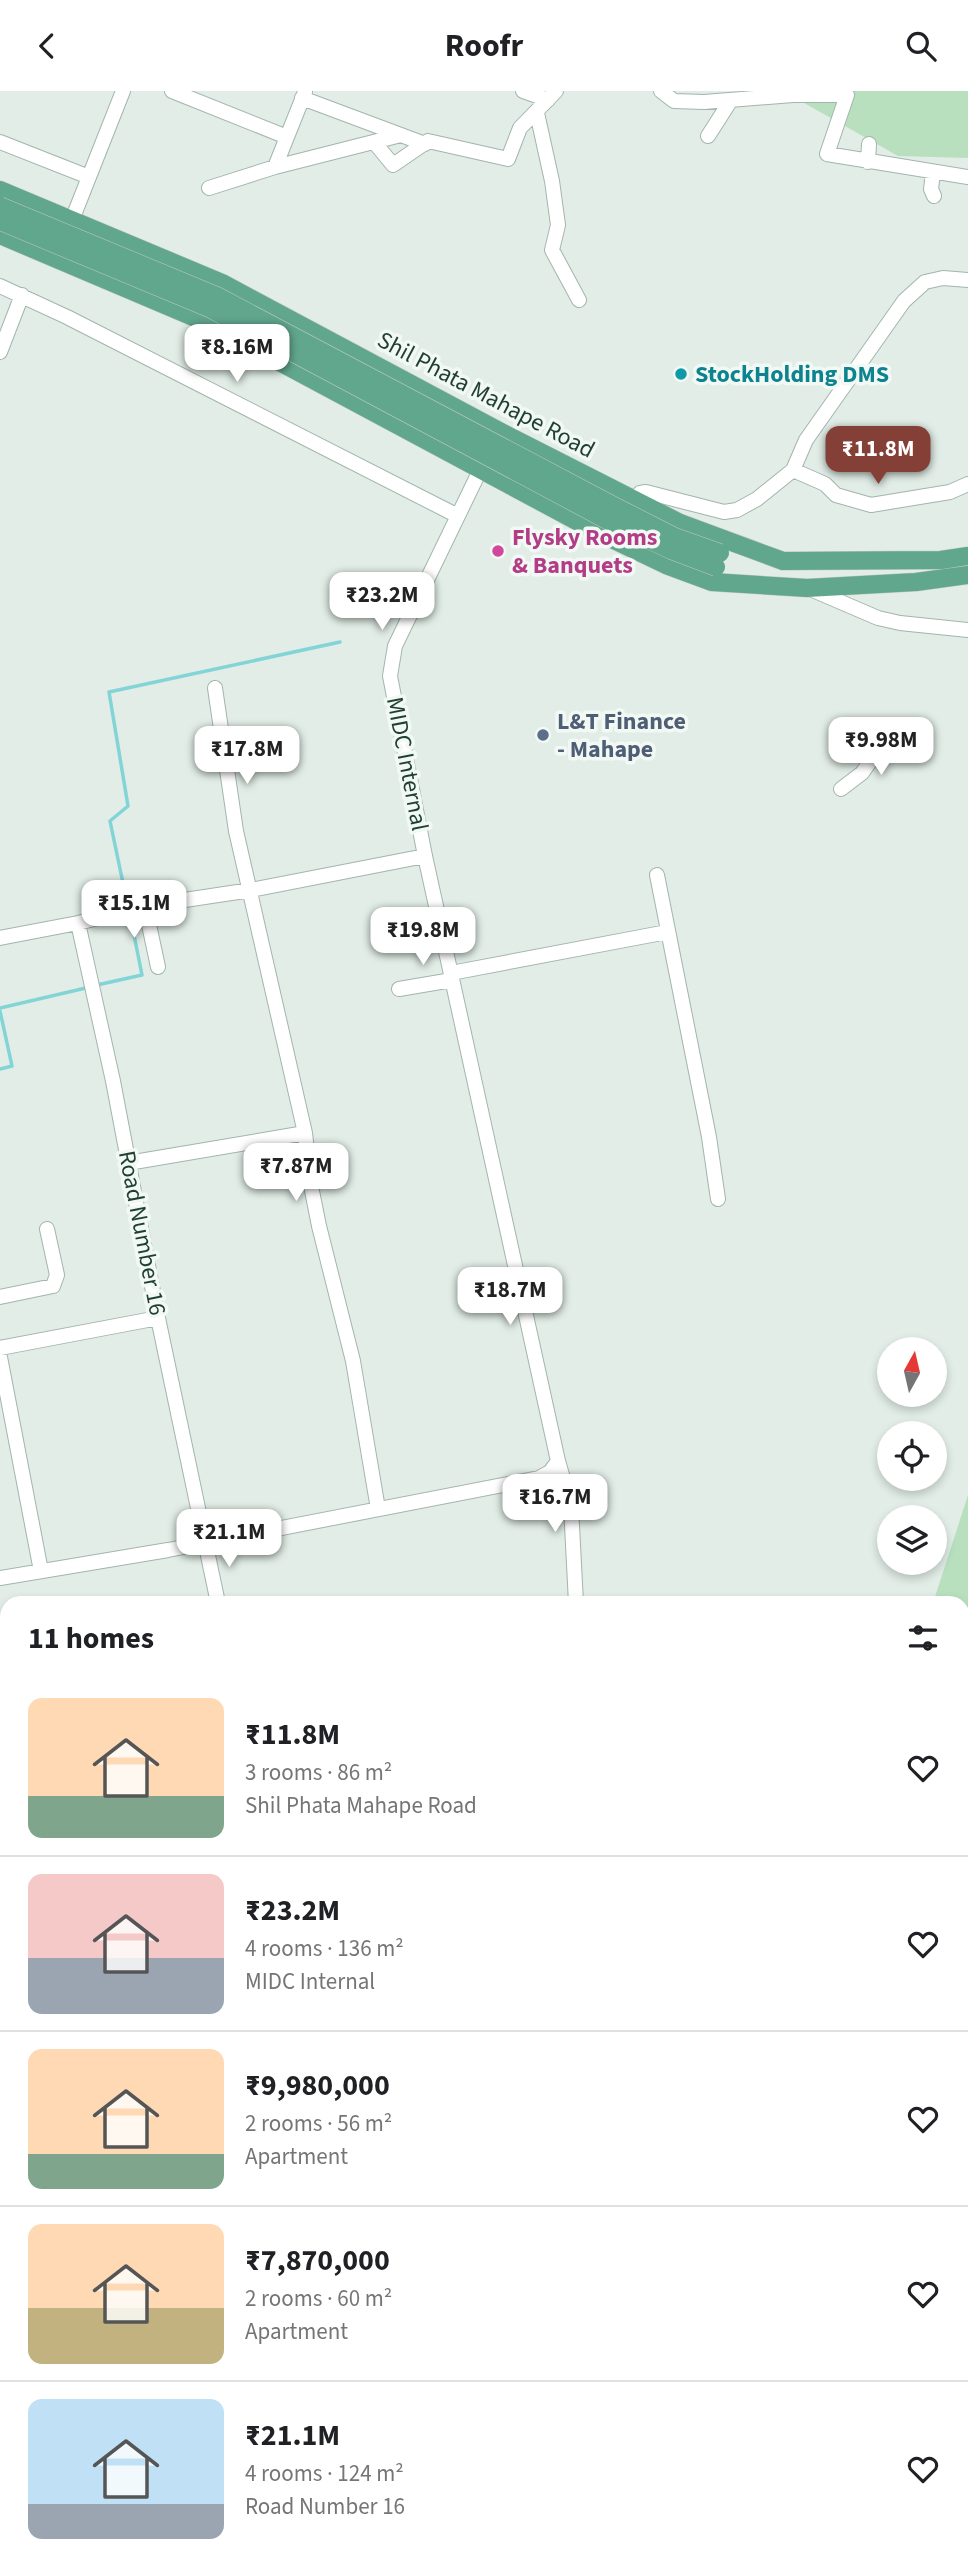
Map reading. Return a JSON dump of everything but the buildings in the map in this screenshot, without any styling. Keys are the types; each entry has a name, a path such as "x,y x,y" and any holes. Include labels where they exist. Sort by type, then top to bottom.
{"main road":[{"name":"Shil Phata Mahape Road","path":"0,190 222,283 499,431 680,523 783,561 941,560 968,556"},
{"path":"0,206 217,296 718,560 781,585"},
{"path":"0,221 211,309 605,519 671,550 718,560 783,561"},
{"path":"0,235 205,322 612,539 666,565 712,582 807,588 916,582 968,575"}],"street":[{"path":"72,220 123,91"},
{"path":"172,91 287,137"},
{"path":"523,91 552,96"},
{"path":"661,91 674,101 704,102 847,95 827,154 968,177"},
{"path":"275,167 304,95 425,144"},
{"path":"374,142 393,165 428,141 508,159 520,128 552,96"},
{"path":"708,136 731,100"},
{"path":"537,113 552,181 558,225 552,250 579,300"},
{"path":"209,188 275,167 401,135"},
{"path":"0,142 89,177"},
{"path":"868,162 869,144"},
{"path":"933,173 934,196"},
{"path":"612,539 640,493 646,492 724,512 737,510 757,499 793,470 806,440 904,301 925,282 943,278 968,279"},
{"path":"0,286 458,516"},
{"path":"0,352 22,295"},
{"name":"MIDC Internal","path":"0,937 78,923 145,906 251,890 425,856 390,676 395,646 499,431"},
{"path":"793,470 825,484 836,495 871,505 950,492 968,484"},
{"path":"701,530 707,507"},
{"path":"807,588 878,618 968,630"},
{"path":"215,688 236,831 304,1133 311,1186 353,1361 378,1509"},
{"path":"841,789 862,773 874,756 914,748"},
{"path":"425,856 558,1461 571,1506 576,1596"},
{"path":"657,875 709,1137 718,1199"},
{"path":"145,906 158,967"},
{"name":"Road Number 16","path":"78,923 94,988 158,1318 217,1596"},
{"path":"399,989 667,932"},
{"path":"128,1164 304,1133"},
{"path":"0,1297 53,1286 57,1275 47,1229"},
{"path":"0,1348 158,1318"},
{"path":"0,1357 41,1571"},
{"path":"0,1578 206,1543 539,1478 550,1472 558,1461"}],"green space":[{"path":"783,91 968,91 968,158 898,156"},
{"path":"968,1495 968,1596 935,1596 942,1575 947,1575 947,1560"}],"waterway":[{"path":"128,907 110,821 128,806 109,692 340,642"},
{"path":"97,985 142,975 130,915"},
{"path":"0,1008 90,987"},
{"path":"0,1011 12,1066 0,1069"}],"place":[{"name":"StockHolding DMS","path":"681,374"},
{"name":"Flysky Rooms & Banquets","path":"498,551"},
{"name":"L&T Finance - Mahape","path":"543,735"}]}
